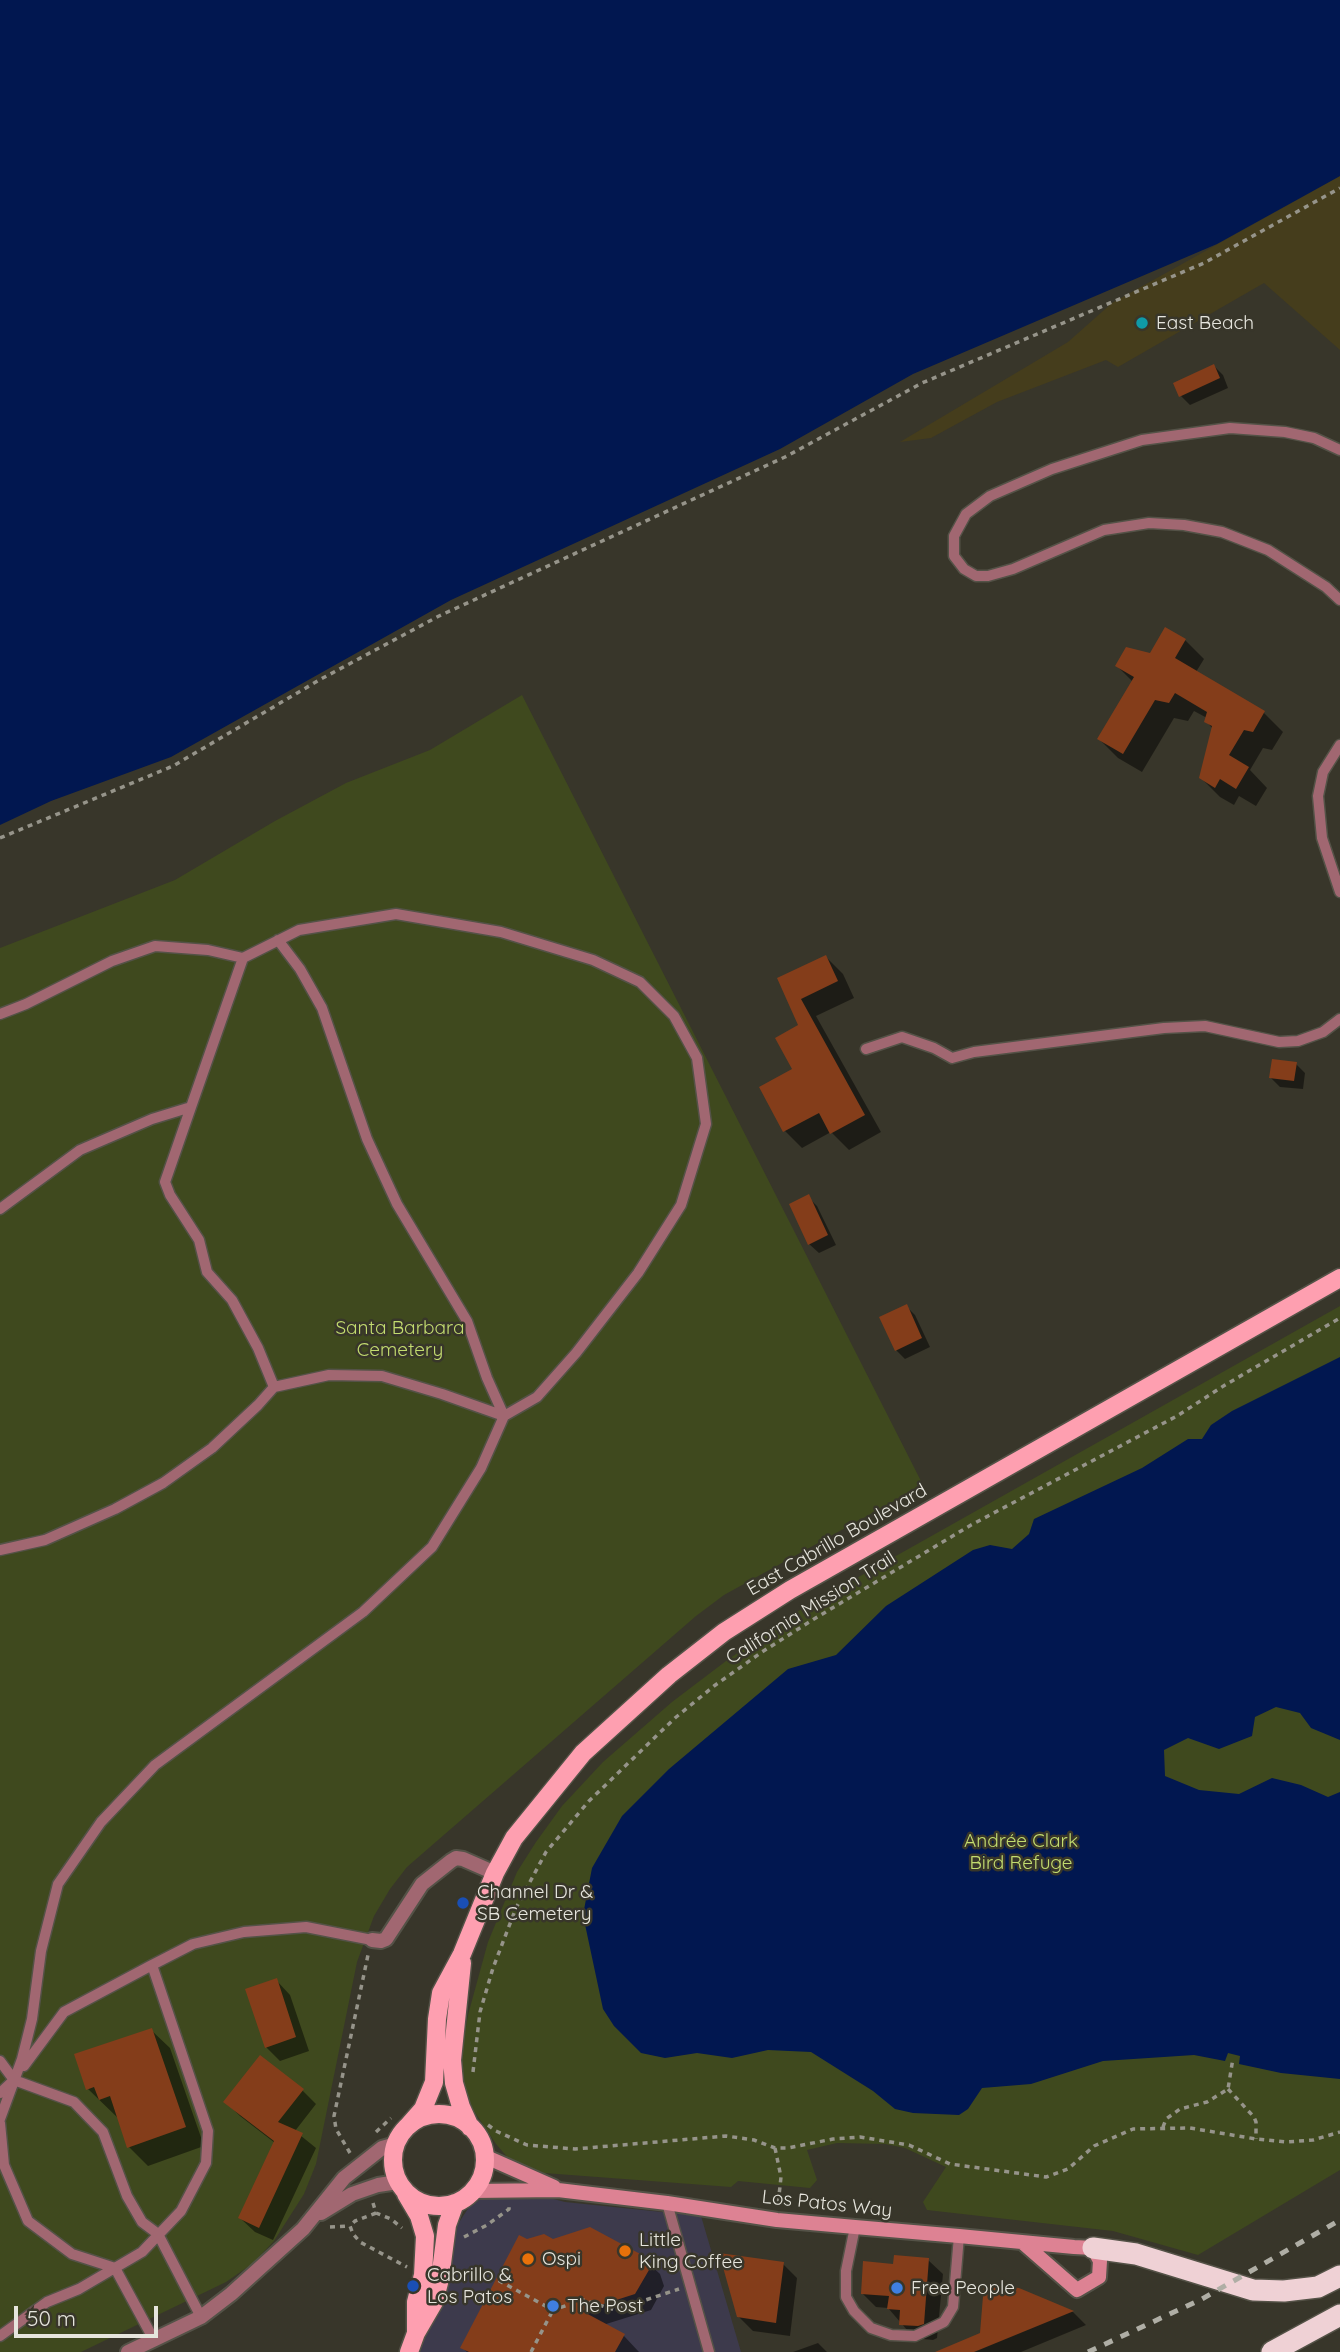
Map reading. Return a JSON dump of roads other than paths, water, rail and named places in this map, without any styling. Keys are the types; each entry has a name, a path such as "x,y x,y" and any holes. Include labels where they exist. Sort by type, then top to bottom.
{"highway":[{"path":"1093,2248 1136,2254 1253,2290 1284,2291 1318,2287 1340,2276"},
{"path":"1272,2352 1340,2315"}],"main road":[{"name":"East Cabrillo Boulevard","path":"408,2126 423,2109 434,2082 441,1993 462,1954 495,1873 514,1838 583,1753 669,1675 724,1632 790,1590 1340,1278"},
{"name":"East Cabrillo Boulevard","path":"462,1954 452,2060 454,2083 461,2107 477,2124"},
{"path":"401,2187 413,2199 424,2204 445,2206 455,2203 472,2191 483,2172 484,2156 477,2124 446,2115 433,2115 408,2126 396,2144 394,2169 401,2187 419,2216 425,2236 423,2275 416,2302 416,2333"},
{"name":"Los Patos Way","path":"484,2156 558,2190"},
{"name":"Los Patos Way","path":"472,2191 558,2190 777,2220 1093,2248"},
{"path":"409,2352 416,2333 434,2302 447,2225 455,2203"},
{"path":"1022,2242 1077,2290 1099,2277 1100,2261 1093,2248"}],"street":[{"path":"371,1946 386,1938 422,1884 456,1858 495,1873"},
{"path":"128,2352 201,2317 256,2273 314,2217 344,2178 382,2148 396,2144"},
{"path":"314,2217 352,2194 378,2185 401,2187"}],"lane":[{"path":"1340,450 1314,438 1230,428 1142,440 1052,469 990,496 966,514 954,536 954,556 964,569 976,576 988,576 1013,569 1104,530 1149,523 1184,525 1222,532 1268,551 1326,587 1340,600"},
{"path":"1340,745 1323,772 1318,796 1322,838 1340,892"},
{"path":"0,1014 112,961 155,946 208,950 243,958 299,930 396,914 501,932 593,960 640,982 674,1016 697,1058 706,1124 681,1205 638,1273 576,1353 537,1397 504,1416 481,1468 432,1547 363,1612 155,1765 101,1822 58,1884 41,1951 32,2019 0,2121 4,2165 28,2221 72,2253 115,2268 154,2340"},
{"path":"278,940 300,969 322,1008 367,1139 397,1204 467,1321 504,1416"},
{"path":"243,958 165,1182 170,1195 199,1240 207,1272 232,1300 258,1348 274,1387"},
{"path":"866,1049 902,1037 934,1048 952,1058 974,1052 1164,1028 1205,1026 1279,1042 1298,1041 1323,1032 1340,1019"},
{"path":"0,1209 80,1150 152,1119 191,1107"},
{"path":"0,1550 45,1540 115,1509 163,1483 212,1448 274,1387 329,1375 382,1376 504,1416"},
{"path":"0,2093 14,2080 43,2037 64,2012 193,1944 244,1932 306,1927 371,1946"},
{"path":"0,2336 47,2302 79,2289 142,2252 180,2211 206,2163 208,2132 152,1965"},
{"path":"0,2061 14,2080 74,2102 103,2132 132,2205 142,2222 159,2234 201,2317"},
{"path":"667,2203 709,2352"},
{"path":"855,2227 846,2271 846,2297 854,2311 871,2328 891,2335 915,2336 944,2322 953,2307 959,2236"}],"railway":[{"path":"1088,2352 1202,2299 1340,2220"}],"place":[{"name":"East Beach","path":"1142,323"},
{"name":"Channel Dr & SB Cemetery","path":"463,1903"},
{"name":"Little King Coffee","path":"625,2251"},
{"name":"Ospi","path":"528,2259"},
{"name":"Cabrillo & Los Patos","path":"413,2286"},
{"name":"Free People","path":"897,2288"},
{"name":"The Post","path":"553,2306"}],"park label":[{"name":"Santa Barbara Cemetery","path":"400,1339"},
{"name":"Andrée Clark Bird Refuge","path":"1021,1852"}]}
